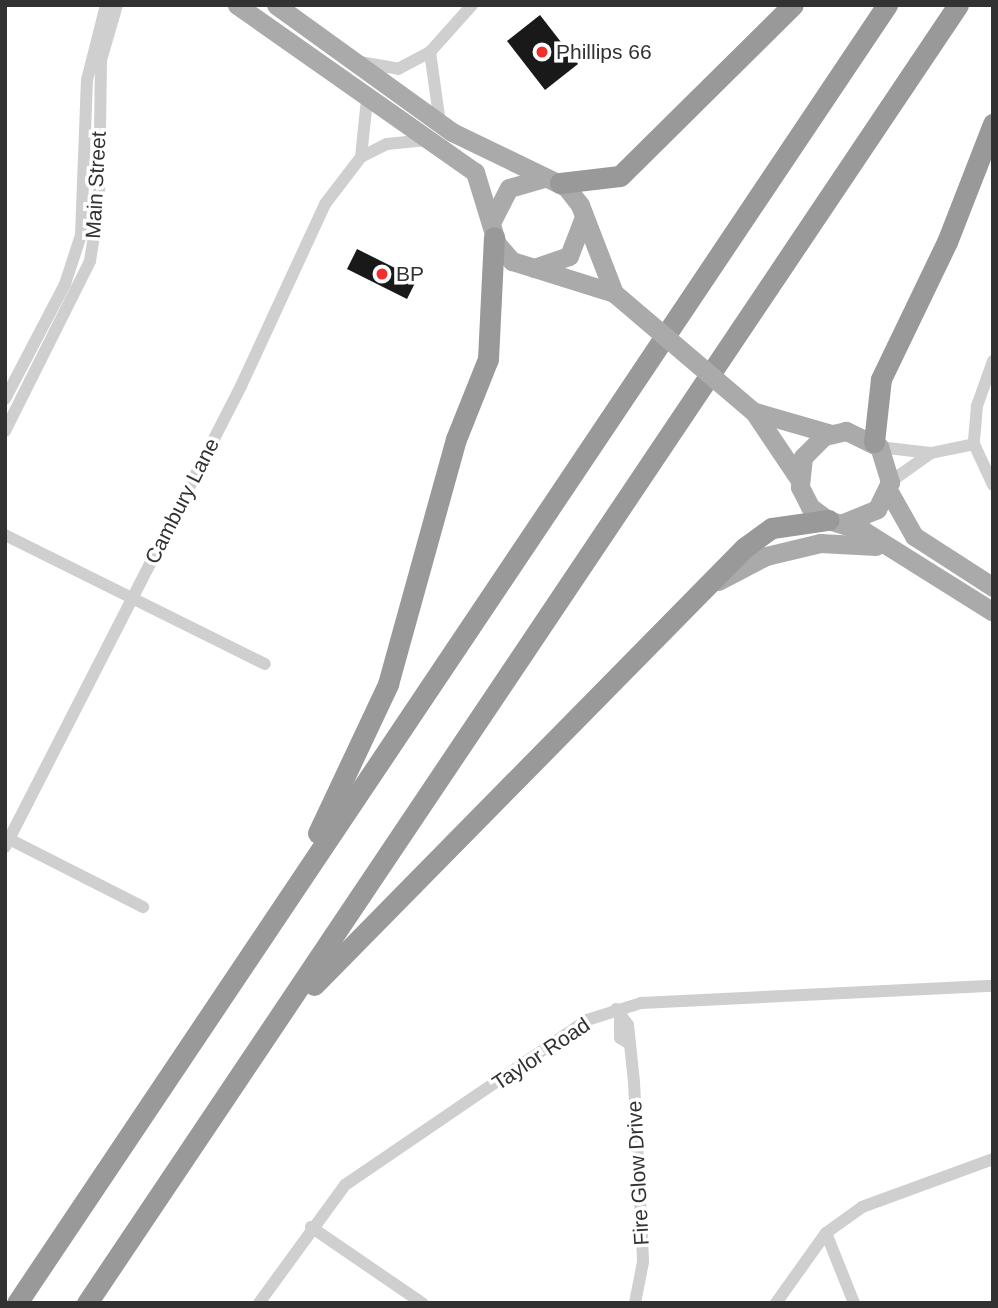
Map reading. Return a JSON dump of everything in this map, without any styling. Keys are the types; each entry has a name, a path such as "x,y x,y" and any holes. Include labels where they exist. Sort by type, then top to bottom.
{"highway":[{"path":"552,180 620,176 793,5"},
{"path":"17,1303 887,5"},
{"path":"87,1303 958,5"},
{"path":"876,444 874,398 947,242 993,124"},
{"path":"294,889 387,684 456,439 488,359 493,229"},
{"path":"269,1032 444,846 772,528 836,521"}],"main road":[{"path":"237,5 367,99 475,172 493,229 506,256 526,267 614,293 754,412 799,479 806,501 836,521 897,551 993,612"},
{"path":"276,5 359,62 440,123 552,180 582,213 614,293"},
{"path":"493,229 509,188 552,180"},
{"path":"526,267 549,267 569,256 581,236 582,213"},
{"path":"754,412 831,433 853,432 876,444 889,486 914,536 993,587"},
{"path":"799,479 807,451 831,433"},
{"path":"836,521 871,514 889,486"},
{"path":"718,581 766,556 836,540 897,551"}],"street":[{"name":"Main Street","path":"5,399 65,284 81,235 87,80 106,5"},
{"name":"Main Street","path":"5,431 90,261 99,204 101,60 117,5"},
{"path":"359,62 398,69 430,52 472,5"},
{"path":"430,52 440,123"},
{"name":"Cambury Lane","path":"7,841 240,386 279,292 326,204 360,157 367,99"},
{"path":"360,157 387,144 427,140"},
{"path":"993,361 977,407 974,444 993,485"},
{"path":"876,444 930,453 974,444"},
{"path":"889,486 930,453"},
{"path":"5,535 265,664"},
{"path":"7,841 143,907"},
{"name":"Taylor Road","path":"259,1303 311,1227 345,1185 550,1042 618,1014 993,986"},
{"name":"Fire Glow Drive","path":"618,1014 628,1025 643,1262 635,1303"},
{"path":"776,1303 826,1233 876,1198 993,1159"},
{"path":"311,1227 422,1303"},
{"path":"826,1233 854,1303"}],"building":[{"name":"Phillips 66","path":"540,15 578,64 545,90 507,41"},
{"name":"BP","path":"357,249 417,279 407,299 347,269"}],"place":[{"name":"Phillips 66","path":"542,52"},
{"name":"BP","path":"382,274"}]}
